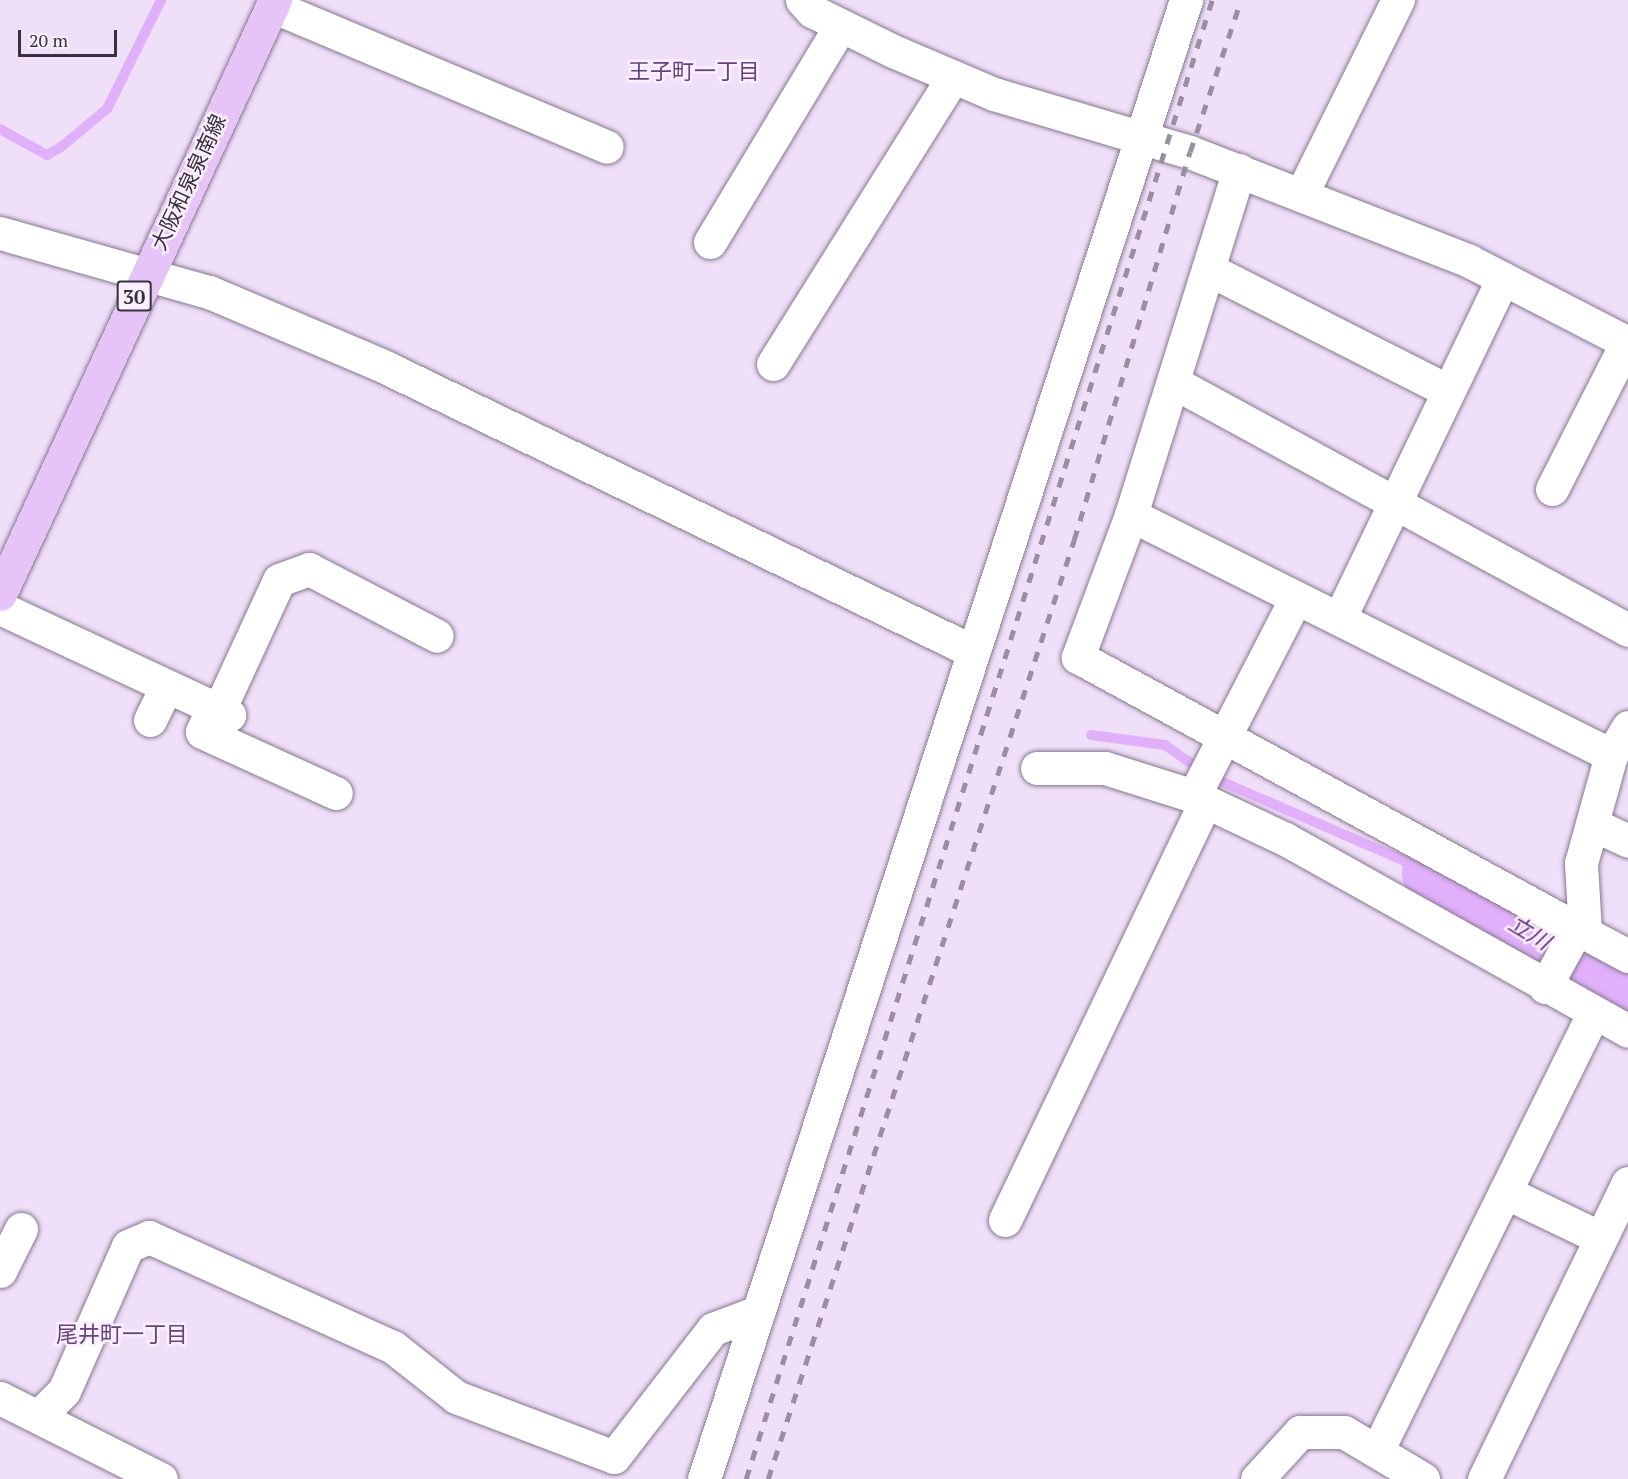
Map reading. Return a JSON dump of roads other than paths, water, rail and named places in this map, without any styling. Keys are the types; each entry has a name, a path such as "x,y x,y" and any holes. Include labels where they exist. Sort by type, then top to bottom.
{"main road":[{"name":"大阪和泉泉南線","path":"0,594 144,275 273,3"}],"street":[{"path":"802,0 841,25 953,76 1302,193 1503,278 1627,343 1552,489"},
{"path":"704,1479 970,650 1186,0"},
{"path":"1302,193 1398,0"},
{"path":"273,3 607,147"},
{"path":"710,242 841,25"},
{"path":"773,364 953,76"},
{"path":"1239,170 1131,515 1078,657 1222,744 1577,935 1628,956"},
{"path":"0,233 209,292 381,365 970,650"},
{"path":"1208,269 1448,391"},
{"path":"1339,619 1503,278"},
{"path":"1173,382 1628,630"},
{"path":"1131,515 1611,755"},
{"path":"336,793 202,732 220,711 279,580 309,569 437,636"},
{"path":"1005,1220 1222,744 1296,597"},
{"path":"0,608 220,711"},
{"path":"150,720 166,687"},
{"path":"1548,983 1577,935 1581,863 1611,755 1628,726"},
{"path":"1037,768 1105,768 1198,798 1285,839 1548,983 1593,1014 1628,1031"},
{"path":"1592,824 1628,841"},
{"path":"1377,1451 1593,1014"},
{"path":"1484,1479 1628,1183"},
{"path":"1505,1192 1601,1238"},
{"path":"0,1271 21,1229"},
{"path":"39,1416 64,1391 128,1246 149,1237 393,1347 456,1397 614,1457 713,1329 758,1312"},
{"path":"0,1398 161,1479"},
{"path":"1257,1479 1300,1432 1344,1432 1423,1479"}],"waterway":[{"path":"0,129 47,155 61,147 107,109 161,0"},
{"path":"1091,735 1165,745 1209,776 1432,873"},
{"name":"立川","path":"1432,873 1628,991"}],"railway":[{"path":"746,1479 1212,0"},
{"path":"768,1479 1074,540 1190,152 1241,0"}],"district":[{"name":"王子町一丁目","path":"694,71"},
{"name":"尾井町一丁目","path":"122,1334"}]}
